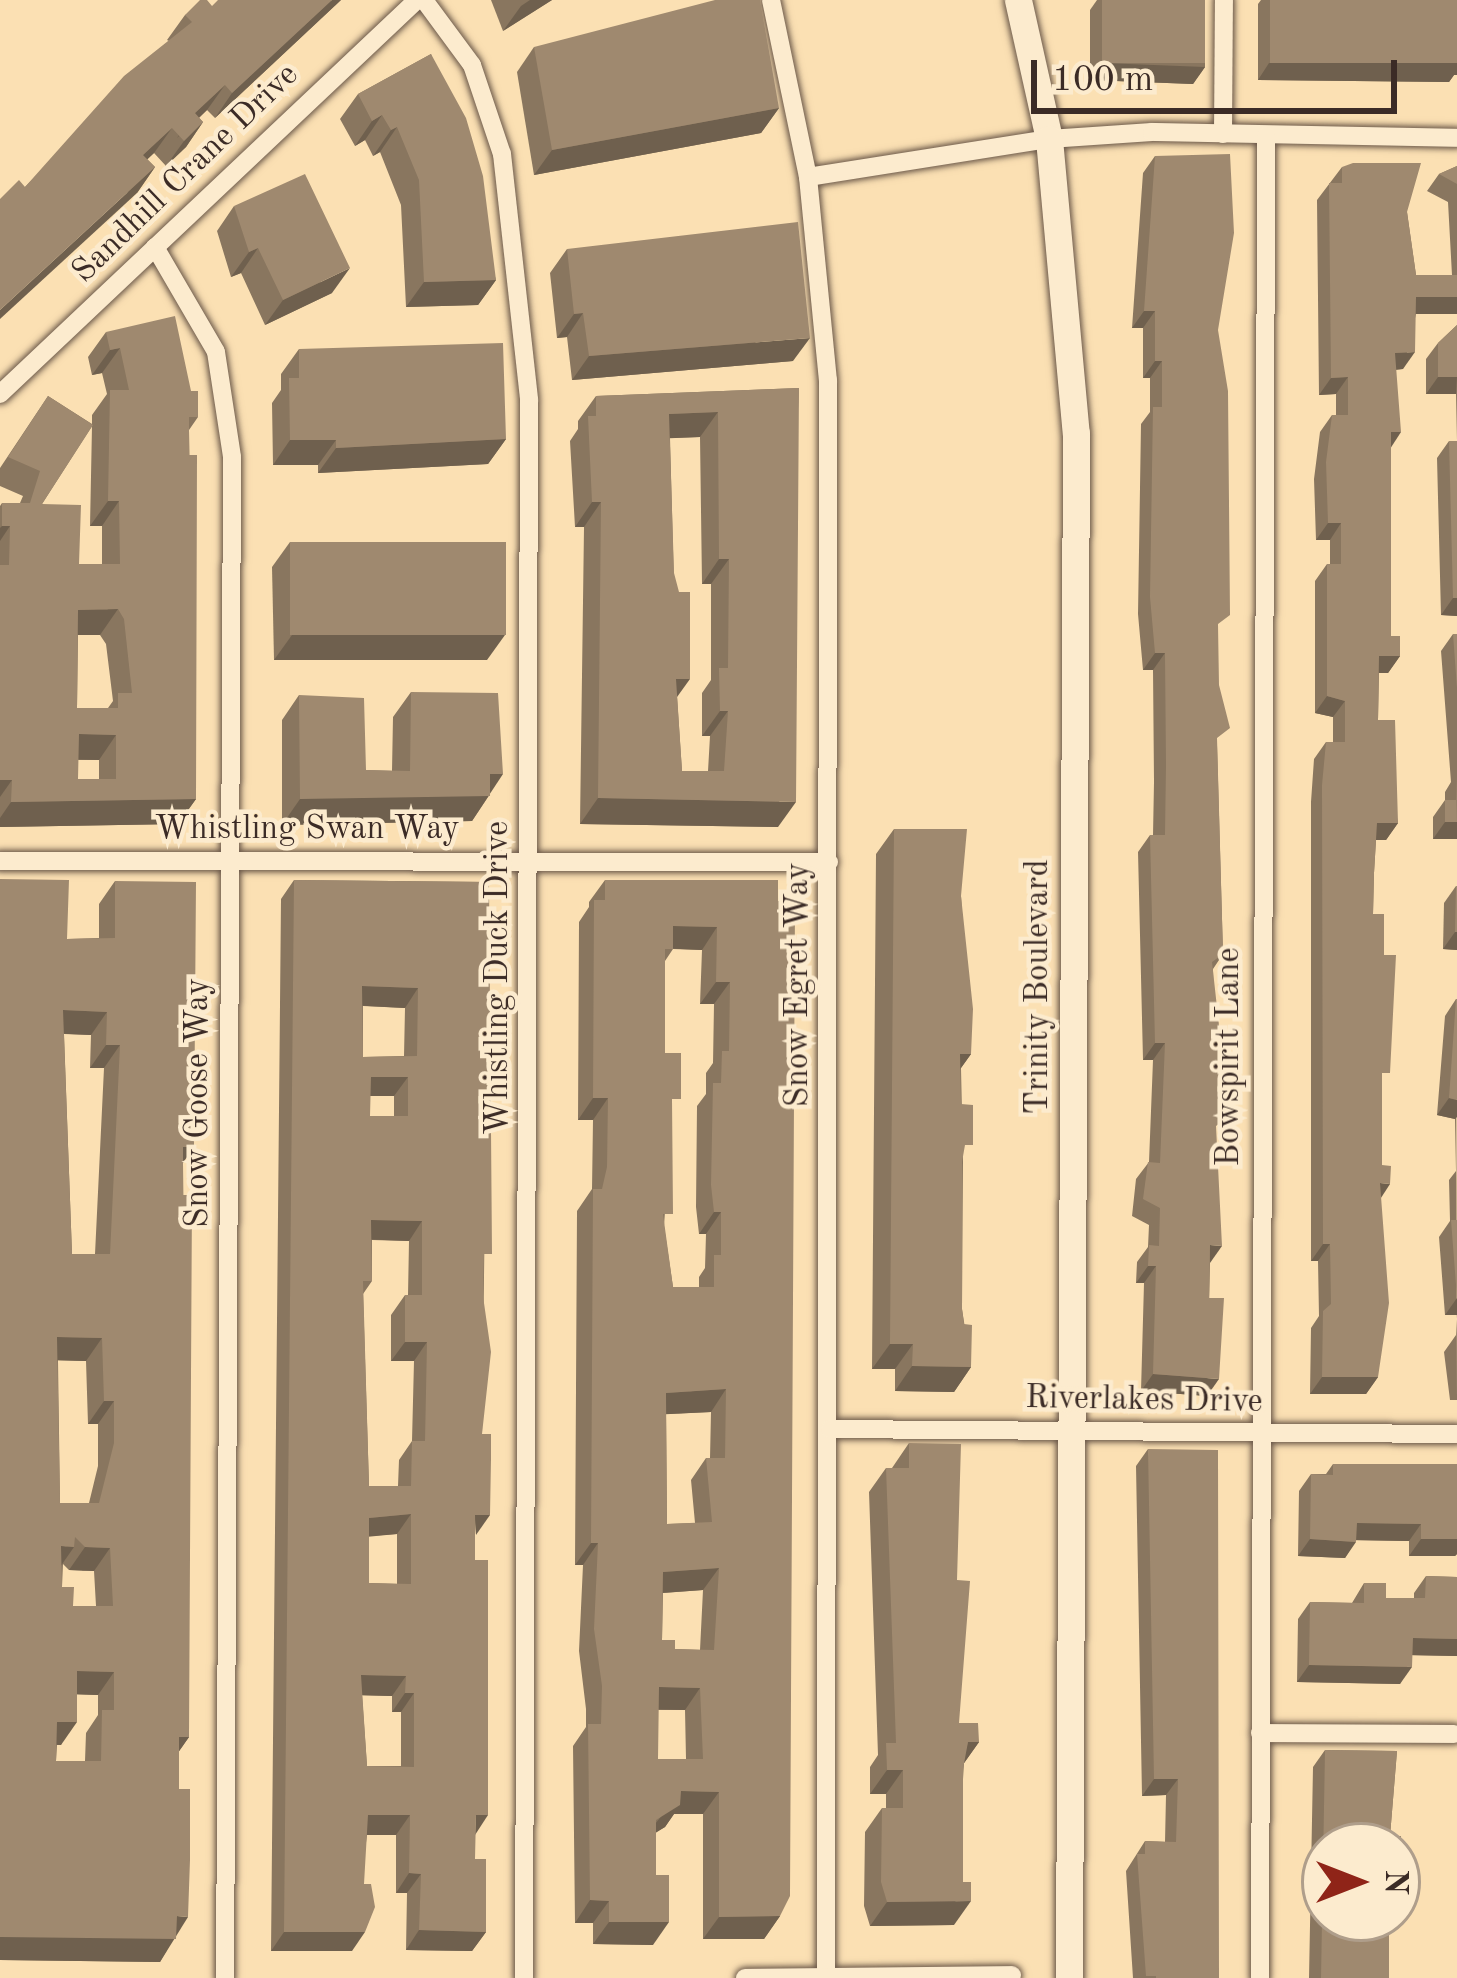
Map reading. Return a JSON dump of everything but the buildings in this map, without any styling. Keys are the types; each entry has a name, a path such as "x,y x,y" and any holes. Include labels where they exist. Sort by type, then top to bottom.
{"main road":[{"name":"Trinity Boulevard","path":"1018,0 1049,140 1076,433 1069,1978"}],"street":[{"name":"Sandhill Crane Drive","path":"0,394 420,0"},
{"name":"Whistling Duck Drive","path":"420,0 472,65 502,154 520,274 530,400 524,1978"},
{"name":"Snow Egret Way","path":"771,0 808,178 828,380 826,1976"},
{"path":"1223,134 1224,0"},
{"path":"808,178 1049,140 1223,134 1457,138"},
{"name":"Bowspirit Lane","path":"1260,1978 1258,1432 1266,136"},
{"name":"Snow Goose Way","path":"155,247 202,316 221,367 232,457 225,1978"},
{"name":"Whistling Swan Way","path":"0,860 829,862"},
{"name":"Riverlakes Drive","path":"830,1429 1457,1434"},
{"path":"1260,1733 1454,1734"},
{"path":"745,1978 1012,1975"}]}
